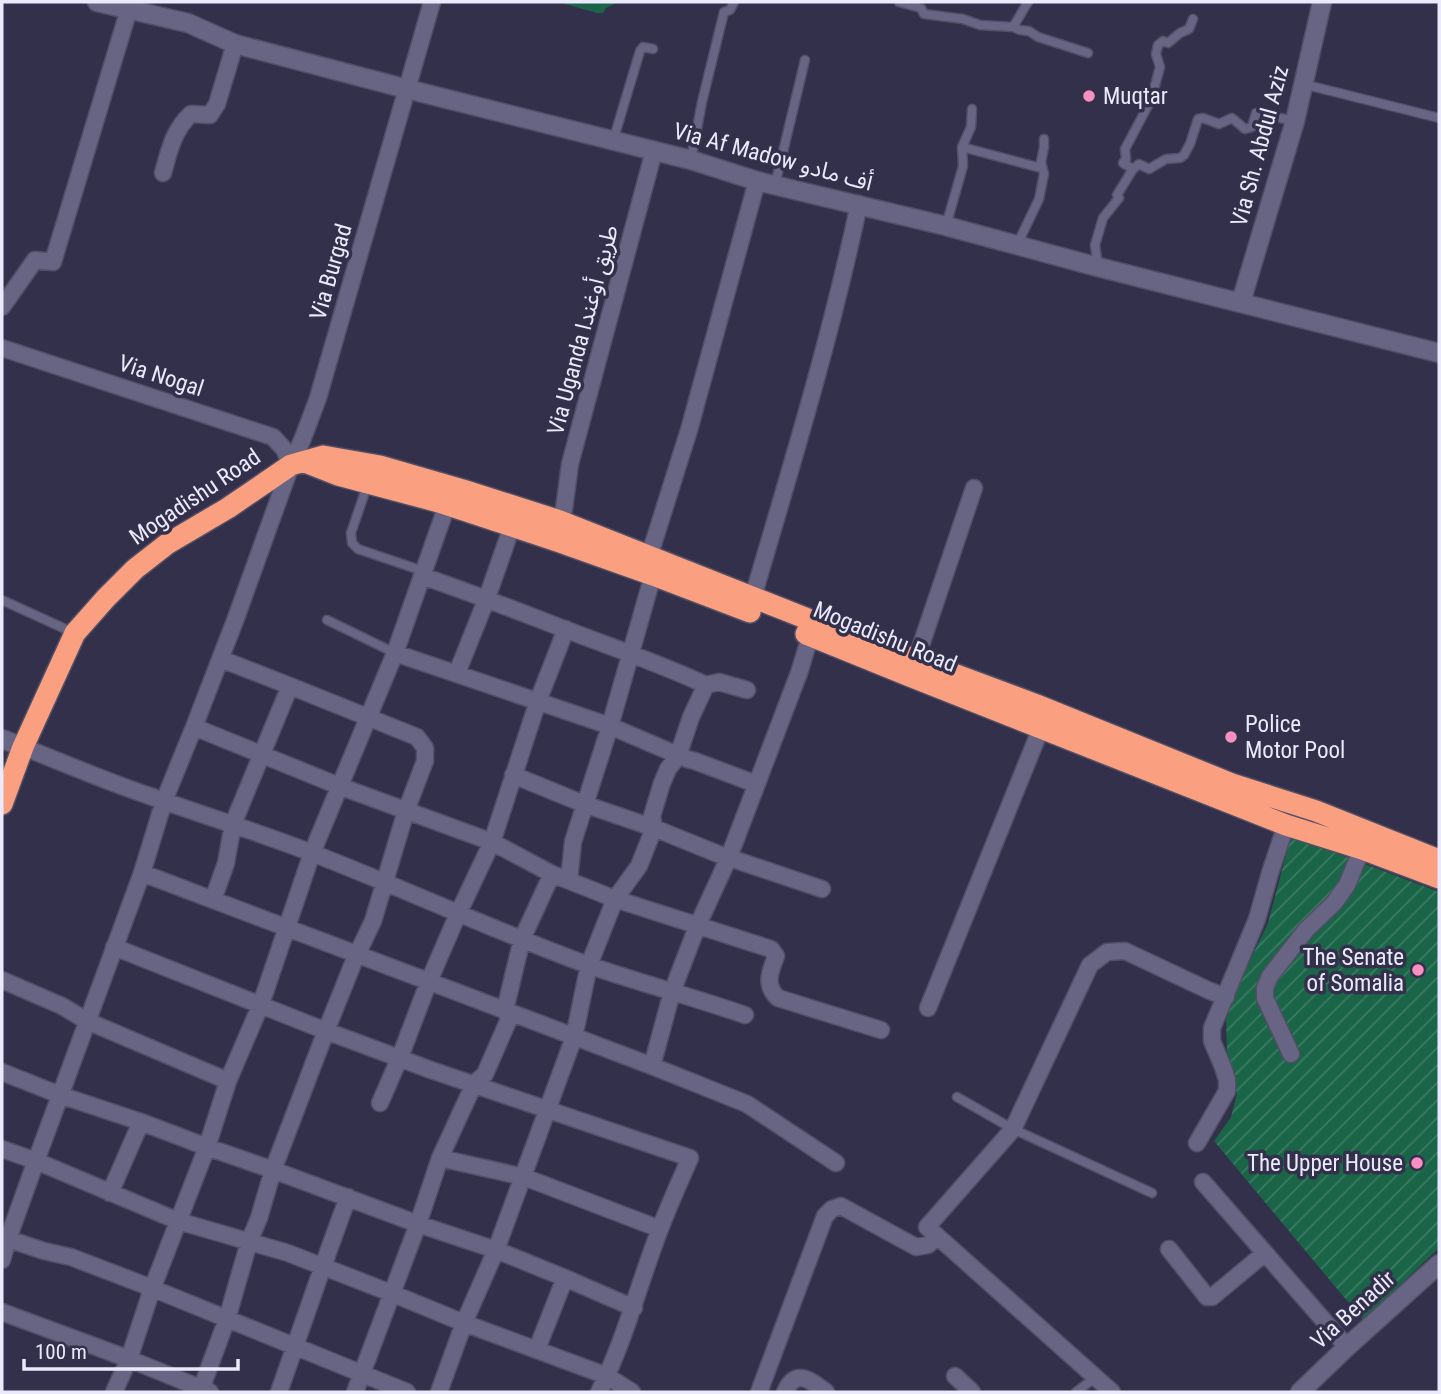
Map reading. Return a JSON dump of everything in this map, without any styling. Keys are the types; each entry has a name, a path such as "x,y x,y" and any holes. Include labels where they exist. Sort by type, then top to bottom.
{"highway":[{"name":"Mogadishu Road","path":"2,804 23,747 75,633 106,597 135,569 167,544 298,463 323,456 380,467 560,521 651,566 812,628 916,660 1041,728 1080,733 1316,811 1365,841 1439,878"},
{"name":"Mogadishu Road","path":"298,463 407,492 752,597 907,676 978,692 1080,733 1286,825 1439,860"}],"street":[{"name":"Via Af Madow أف مادو","path":"97,2 188,23 235,44 691,160 757,181 859,204 1439,353"},
{"name":"Via Burgad","path":"2,1260 142,873 164,801 298,463 303,438 318,398 432,2"},
{"name":"Via Sh. Abdul Aziz","path":"1241,302 1296,121 1322,2"},
{"path":"2,307 35,260 52,262 129,9"},
{"path":"163,173 170,147 186,119 191,114 210,115 217,104 235,44"},
{"name":"Via Uganda طريق أوغندا","path":"560,521 570,464 654,151"},
{"path":"569,880 573,842 610,726 757,181"},
{"path":"752,597 845,273 859,204"},
{"name":"Via Nogal","path":"2,348 272,438 298,463"},
{"path":"916,660 974,488"},
{"path":"114,1392 130,1359 152,1289 207,1147 228,1081 261,1004 312,853 395,653 447,505"},
{"path":"457,673 512,526"},
{"path":"422,573 677,671 706,685 719,682 747,690"},
{"path":"652,1066 671,992 729,857 799,673 812,628"},
{"path":"380,1103 458,914 492,842 538,701 565,629"},
{"path":"395,653 610,726 678,756 756,784"},
{"path":"2,1312 130,1359 204,1391 273,1170 326,1031 373,921 406,811 425,761 425,748 417,737 220,659"},
{"path":"439,1392 464,1323 524,1177 574,1037 589,965 615,899 639,866 654,828 652,816 662,783 678,756 691,717 706,685"},
{"path":"213,900 226,863 233,824 290,686"},
{"path":"194,727 340,786 492,842 552,874 615,899 771,949 776,956 768,981 771,992 778,998 881,1030"},
{"path":"928,1008 1041,728"},
{"path":"2,739 164,801 312,853 589,965 745,1015"},
{"path":"513,775 718,854 822,889"},
{"path":"1197,1143 1227,1091 1227,1080 1212,1041 1212,1028 1257,919 1286,825"},
{"path":"1292,1054 1265,998 1265,988 1270,976 1306,930 1334,903 1347,885 1365,841"},
{"path":"142,873 747,1104 835,1163"},
{"path":"355,1392 440,1158 474,1084 485,1074 509,1018 505,1010 522,939 552,874"},
{"path":"114,947 385,1054 690,1158 660,1229 634,1308 599,1392"},
{"path":"1112,1392 927,1227 1013,1129 1090,965 1107,952 1125,951 1226,997"},
{"path":"2,981 61,1006 87,1021 228,1081"},
{"path":"2,1072 496,1250 634,1308"},
{"path":"110,1193 141,1122"},
{"path":"2,1149 178,1221 279,1250 323,1266 464,1323 607,1376 632,1392"},
{"path":"440,1158 524,1177 660,1229"},
{"path":"1203,1182 1347,1347"},
{"path":"279,1392 348,1197"},
{"path":"759,1392 825,1216 832,1209 841,1206 916,1247 928,1244 937,1236"},
{"path":"8,1239 71,1257 407,1392"},
{"path":"1169,1249 1208,1297 1212,1297 1265,1253"},
{"name":"Via Benadir","path":"1300,1392 1439,1264"},
{"path":"537,1349 565,1278"},
{"path":"955,1376 972,1392"},
{"path":"785,1392 793,1380 802,1377 827,1392"}],"lane":[{"path":"691,160 724,12 730,10 734,2"},
{"path":"899,2 921,8 924,14 1029,31 1038,37 1088,53"},
{"path":"1013,27 1028,2"},
{"path":"1133,169 1123,163 1126,159 1125,149 1151,100 1160,67 1156,54 1158,45 1163,41 1168,43 1189,29 1194,19"},
{"path":"613,141 640,51 643,47 653,49"},
{"path":"775,184 805,60"},
{"path":"1303,84 1439,118"},
{"path":"946,226 963,166 962,147 971,127 972,109"},
{"path":"1098,267 1095,245 1103,218 1119,198 1117,195 1133,169 1139,164 1149,169 1166,159 1184,155 1198,119 1203,118 1219,124 1232,118 1245,129 1252,127 1256,113 1296,121"},
{"path":"1017,245 1040,199 1044,174 1041,162 1044,139"},
{"path":"962,147 1041,167"},
{"path":"368,483 351,533 352,543 358,549 422,573"},
{"path":"2,600 75,633"},
{"path":"327,620 395,653"},
{"path":"957,1097 1013,1129 1152,1193"},
{"path":"1076,1392 1096,1377"}],"green space":[{"path":"558,2 616,3 606,8 603,13 597,13"},
{"path":"1291,836 1439,892 1439,1248 1363,1320 1214,1141 1231,1117 1237,1094 1227,1050 1226,1021 1232,998 1268,923"}],"place":[{"name":"Muqtar","path":"1089,96"},
{"name":"Police Motor Pool","path":"1231,737"},
{"name":"The Senate of Somalia","path":"1418,970"},
{"name":"The Upper House","path":"1417,1163"}]}
